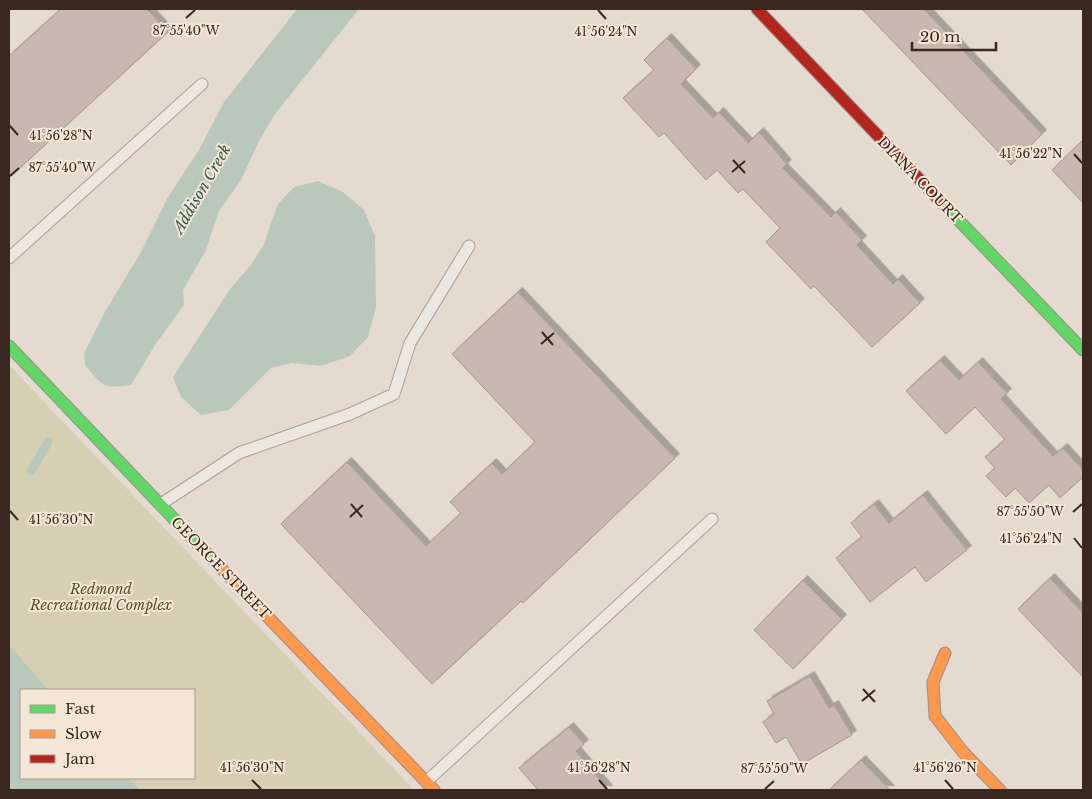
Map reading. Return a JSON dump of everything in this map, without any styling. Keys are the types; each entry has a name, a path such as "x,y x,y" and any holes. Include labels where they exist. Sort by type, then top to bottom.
{"street":[{"name":"DIANA COURT","path":"756,9 1083,350"},
{"name":"GEORGE STREET","path":"9,348 430,786"},
{"path":"945,653 933,682 935,716 963,752 1000,790"}],"lane":[{"path":"9,258 202,84"},
{"path":"160,505 238,453 350,414 394,394 410,343 469,246"},
{"path":"430,786 712,519"}],"green space":[{"name":"Redmond Recreational Complex","path":"9,365 414,790 9,790"}],"water":[{"path":"297,9 359,9 275,114 259,141 241,180 219,211 205,252 183,290 184,305 155,345 131,385 114,387 100,382 85,365 84,353 106,310 141,252 167,199 200,148 224,102"},
{"path":"318,181 343,192 364,210 375,236 376,307 368,337 350,356 321,366 292,363 271,368 229,410 201,415 181,397 173,377 230,289 250,266 263,246 278,204 294,187"},
{"path":"9,645 47,689 20,689 20,779 129,779 140,790 9,790"}],"building":[{"path":"61,9 147,9 168,32 9,178 9,56"},
{"path":"862,9 924,9 1042,134 1011,165"},
{"path":"667,38 696,69 681,84 713,118 719,112 748,143 759,132 787,164 783,168 831,217 836,212 862,240 857,245 893,284 898,279 920,303 872,347 814,286 811,289 766,242 780,228 743,189 738,193 717,170 706,180 664,133 659,137 623,98 654,70 644,60"},
{"path":"1083,140 1083,203 1052,170"},
{"path":"518,292 675,458 523,603 521,601 432,684 281,524 347,462 426,546 461,513 450,502 492,463 502,474 535,442 452,354"},
{"path":"940,360 959,380 978,362 1007,393 1001,399 1053,456 1063,448 1083,470 1083,477 1060,498 1049,485 1029,503 1015,488 1006,497 986,476 995,468 985,457 1005,440 975,407 946,434 906,391"},
{"path":"923,495 967,550 926,582 915,567 870,602 836,558 862,537 851,523 874,504 889,523"},
{"path":"1050,578 1083,613 1083,677 1018,609"},
{"path":"803,580 842,619 793,669 754,630"},
{"path":"810,676 829,708 834,705 852,735 802,764 786,737 776,743 763,722 774,714 767,701"},
{"path":"569,727 584,744 576,751 608,790 538,790 519,768"},
{"path":"861,760 890,790 829,790"}],"waterway":[{"name":"Addison Creek","path":"31,471 48,442"}],"traffic: fast":[{"path":"945,206 1083,350"},
{"path":"9,346 216,563"}],"traffic: slow":[{"path":"216,563 434,790"},
{"path":"945,653 933,682 935,716 963,752 1000,790"}],"traffic: jam":[{"path":"757,9 945,206"}]}
